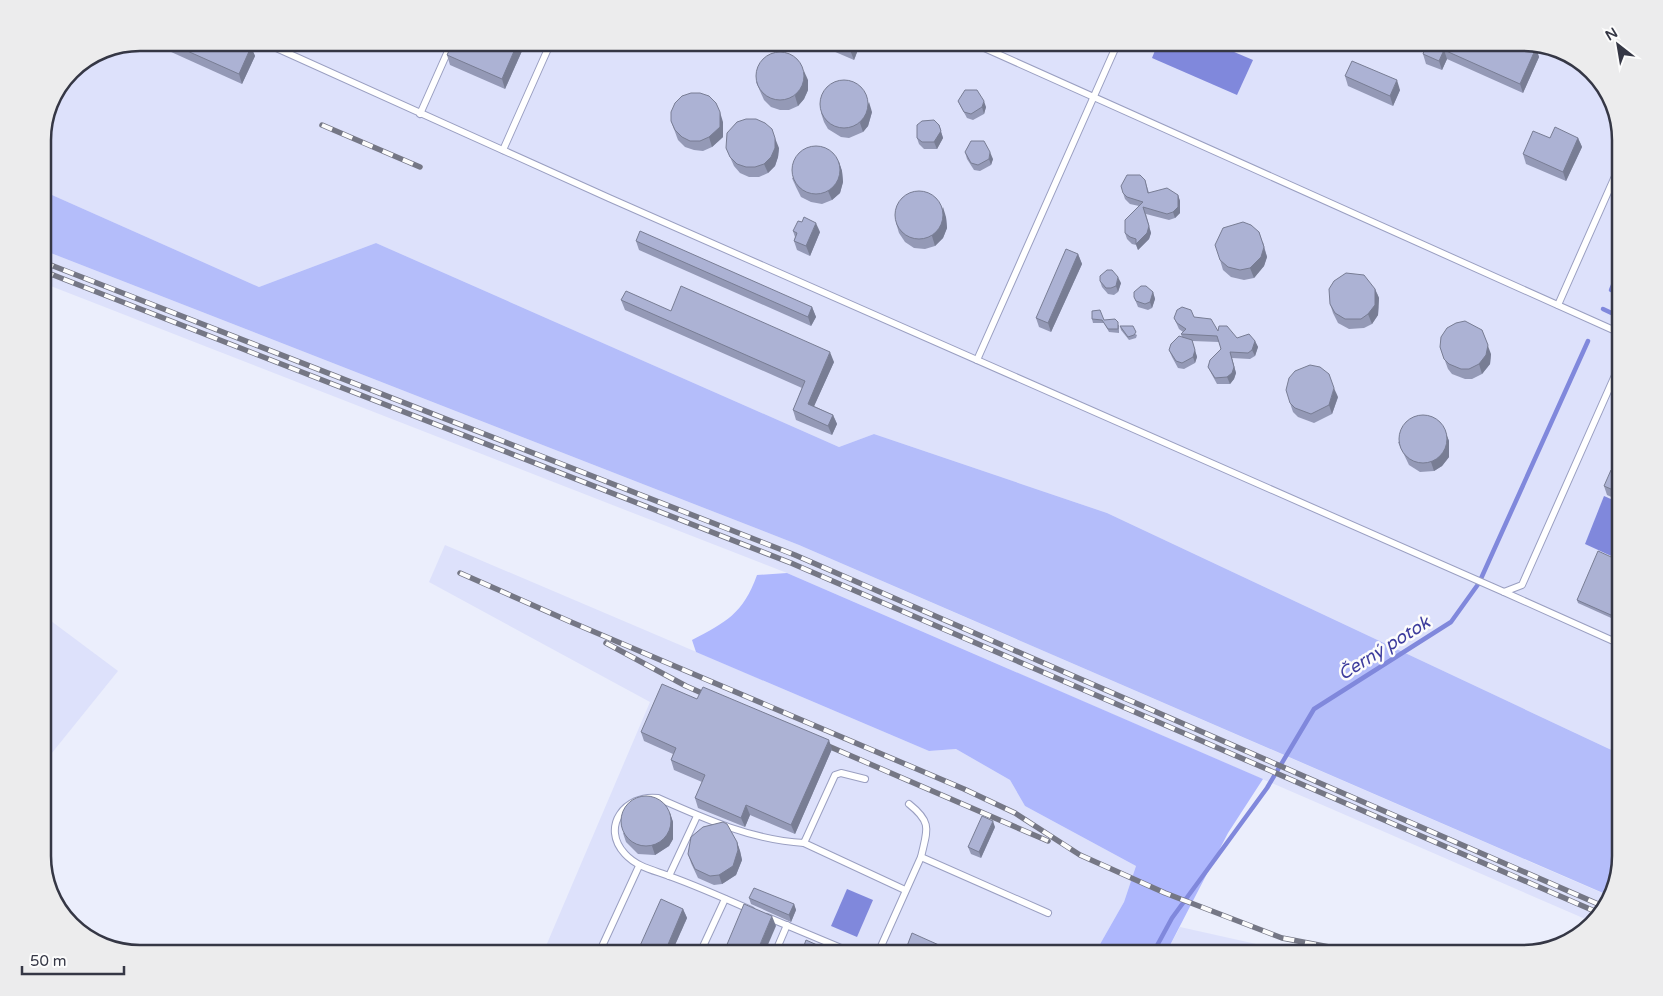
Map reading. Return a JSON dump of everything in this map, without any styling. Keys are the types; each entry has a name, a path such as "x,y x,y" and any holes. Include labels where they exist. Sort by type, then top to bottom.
{"lane":[{"path":"282,51 420,114 1612,640"},
{"path":"420,114 448,51"},
{"path":"503,150 547,51"},
{"path":"991,51 1612,329"},
{"path":"976,360 1114,51"},
{"path":"1558,305 1612,183"},
{"path":"1504,592 1522,585 1612,382"},
{"path":"804,843 835,775 842,773 865,779"},
{"path":"833,945 725,898 639,866 619,846 616,824 620,813 627,805 642,798 658,798 738,832 782,842 804,843 906,890"},
{"path":"882,945 921,857 927,824 920,813 909,804"},
{"path":"669,876 697,816"},
{"path":"921,857 1048,913"},
{"path":"604,945 639,866"},
{"path":"704,945 725,898"},
{"path":"779,945 787,925"}],"shaded area":[{"path":"135,51 1522,51 1546,54 1567,63 1586,77 1603,101 1612,135 1612,750 1107,513 874,434 839,447 376,243 259,287 51,195 51,135 54,117 60,101 77,77 101,60"},
{"path":"1155,51 1232,51 1253,60 1237,95 1152,58"},
{"path":"51,195 259,287 376,243 839,447 874,434 1107,513 1612,750 1612,855 1609,879 1605,890 1603,893 799,545 51,253"},
{"path":"51,253 799,545 1603,894 1586,919 787,573 51,286"},
{"path":"1604,496 1612,500 1612,556 1585,544"},
{"path":"445,545 929,751 956,749 1010,780 1025,806 1136,866 1124,902 1100,945 546,945 650,702 429,582"},
{"path":"787,573 1263,779 1228,833 1170,945 1100,945 1124,902 1136,866 1025,806 1010,780 956,749 929,751 696,652 692,640 724,622 739,608 752,588 757,575"},
{"path":"51,621 118,671 51,754"},
{"path":"847,889 873,900 857,937 831,926"},
{"path":"1180,927 1260,945 1170,945"}],"building":[{"path":"187,51 249,51 239,74"},
{"path":"449,51 514,51 502,79 447,55"},
{"path":"1424,51 1444,51 1439,61 1423,54"},
{"path":"1446,51 1534,52 1520,84"},
{"path":"775,52 785,52 797,59 804,71 804,81 797,93 785,100 775,100 767,96 760,89 756,81 756,71 760,63 767,56"},
{"path":"1352,61 1397,80 1390,96 1345,76"},
{"path":"839,80 849,80 861,87 868,99 868,109 861,121 849,128 839,128 831,124 824,117 820,109 820,99 824,91 831,84"},
{"path":"965,90 977,90 984,101 982,107 971,114 964,112 958,101"},
{"path":"691,93 709,96 716,103 720,112 720,127 709,137 700,141 690,141 682,137 675,130 671,121 671,112 675,103 682,96"},
{"path":"746,119 756,119 765,123 772,129 775,138 775,148 771,157 764,164 755,167 737,164 730,157 726,148 727,133 737,122"},
{"path":"934,120 939,125 941,131 934,142 922,142 917,138 917,125 922,121"},
{"path":"1555,127 1578,138 1563,172 1523,154 1533,131 1550,138"},
{"path":"971,141 984,141 990,152 989,159 978,165 971,163 965,152"},
{"path":"811,146 821,146 830,150 836,156 840,170 836,184 830,190 821,194 811,194 802,190 796,184 792,175 792,165 796,156 802,150"},
{"path":"1127,175 1140,175 1145,180 1148,193 1167,188 1178,195 1178,207 1173,212 1167,214 1143,207 1149,226 1147,233 1136,244 1136,239 1125,233 1125,220 1143,202 1127,197 1123,193 1121,186"},
{"path":"914,191 924,191 933,195 939,201 942,206 942,224 933,235 924,239 914,239 905,235 899,229 895,220 895,210 899,201 905,195"},
{"path":"804,217 816,223 806,246 794,241 797,233 793,231 798,221 802,222"},
{"path":"1243,222 1251,225 1259,232 1264,247 1261,257 1250,268 1240,270 1228,267 1220,260 1215,245 1223,228"},
{"path":"640,231 812,307 808,317 636,241"},
{"path":"1066,249 1078,254 1048,323 1036,318"},
{"path":"1107,270 1112,270 1118,277 1116,286 1111,288 1106,288 1100,281 1100,276"},
{"path":"1346,273 1364,275 1375,289 1375,305 1361,319 1345,319 1335,313 1330,304 1329,289 1334,281"},
{"path":"681,286 830,352 808,404 833,415 828,426 793,410 805,381 621,300 626,291 671,311"},
{"path":"1141,286 1146,286 1153,292 1150,302 1145,304 1136,301 1134,297 1134,292"},
{"path":"1182,307 1191,310 1194,317 1211,319 1218,331 1219,326 1227,326 1237,338 1249,334 1255,341 1252,350 1248,353 1230,352 1234,367 1232,373 1227,377 1215,378 1208,367 1210,360 1221,349 1217,336 1181,334 1186,329 1177,323 1174,318 1177,310"},
{"path":"1100,310 1104,320 1115,319 1118,322 1118,329 1108,329 1102,320 1092,319 1092,311"},
{"path":"1465,321 1482,330 1488,345 1486,355 1479,364 1469,369 1461,369 1449,364 1444,359 1440,347 1441,337 1447,328"},
{"path":"1120,326 1133,326 1136,332 1128,337"},
{"path":"1179,336 1192,340 1195,350 1193,357 1182,363 1176,361 1169,350 1171,344"},
{"path":"1310,365 1320,367 1329,374 1334,388 1329,405 1311,414 1295,408 1290,403 1286,390 1289,378 1295,371"},
{"path":"1423,415 1432,417 1440,422 1445,430 1447,439 1445,448 1440,456 1432,461 1423,463 1414,461 1406,456 1401,448 1399,439 1401,430 1406,422 1414,417"},
{"path":"1611,470 1612,470 1612,490 1604,486"},
{"path":"1598,551 1612,557 1612,615 1577,600"},
{"path":"662,684 697,699 703,687 829,740 791,825 746,805 741,818 695,798 705,775 671,760 676,748 641,732"},
{"path":"646,796 660,800 667,807 671,821 667,835 660,842 646,846 632,842 625,835 621,821 625,807 632,800"},
{"path":"982,816 993,821 979,852 968,847"},
{"path":"723,822 727,824 737,842 738,850 733,866 719,875 710,876 695,869 688,854 691,837 703,827"},
{"path":"754,888 794,904 789,915 749,898"},
{"path":"661,899 683,909 668,945 640,945"},
{"path":"744,904 772,916 760,945 727,945"},
{"path":"912,933 939,945 907,945"},
{"path":"806,940 817,945 804,945"}],"waterway":[{"path":"1603,309 1612,313"},
{"name":"Černý potok","path":"1157,945 1172,918 1267,788 1314,709 1451,622 1479,583 1588,341"}],"railway":[{"path":"322,125 420,167"},
{"path":"51,265 795,555 1597,904"},
{"path":"51,274 791,563 1593,910"},
{"path":"460,573 964,789 1015,813 1080,855 1165,893 1282,938 1319,945"},
{"path":"606,643 686,686 713,698"},
{"path":"819,742 1048,841"}]}
